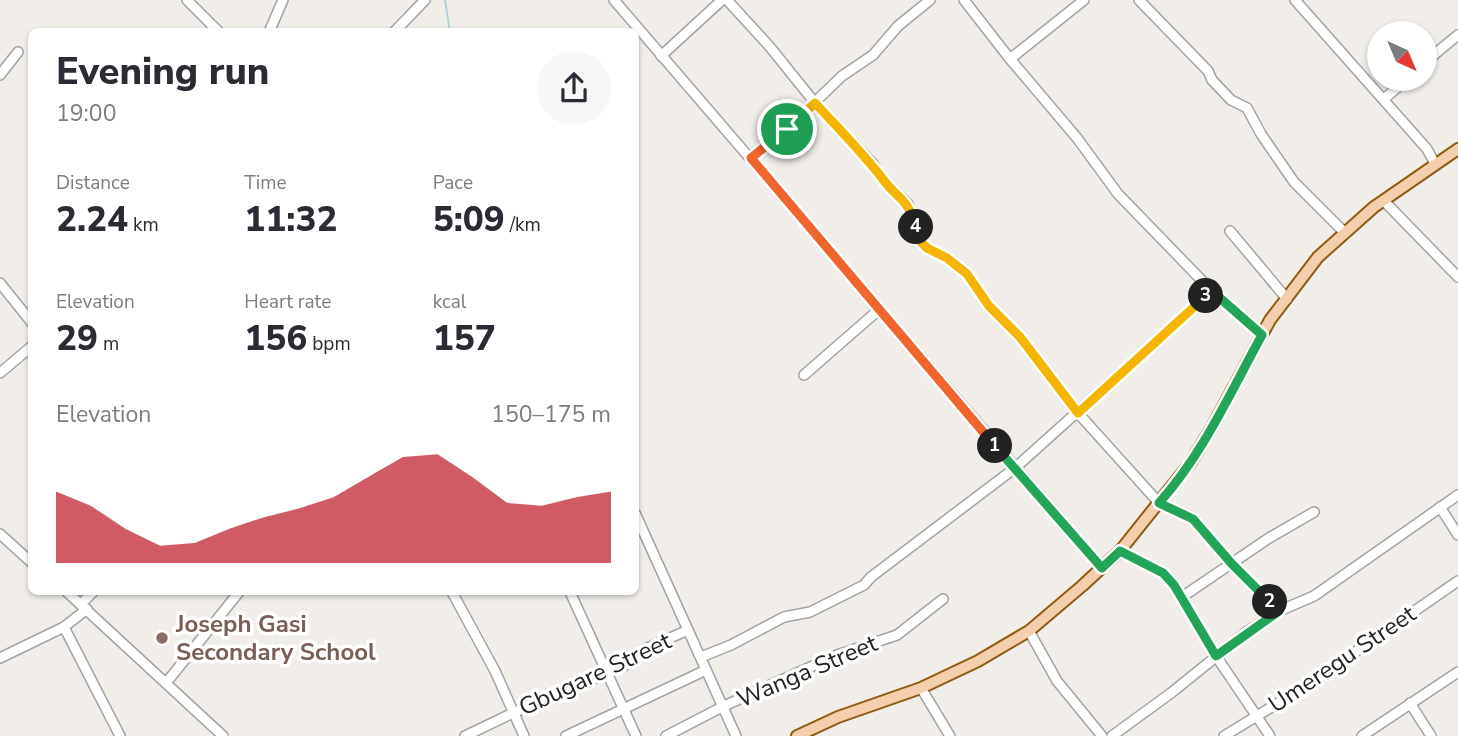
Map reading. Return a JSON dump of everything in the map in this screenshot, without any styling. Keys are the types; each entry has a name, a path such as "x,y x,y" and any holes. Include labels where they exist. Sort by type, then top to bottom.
{"main road":[{"path":"797,736 838,717 921,688 978,661 1029,631 1102,568 1120,551 1191,462 1270,320 1318,257 1384,201 1458,149"}],"street":[{"path":"187,0 215,28"},
{"path":"271,28 283,0"},
{"path":"398,28 425,0"},
{"path":"614,0 638,28"},
{"path":"661,56 725,0 770,47 815,103 908,204 920,241 967,274 989,306 1020,337 1078,413 1159,503 1193,519 1232,564 1279,611"},
{"path":"751,158 842,76 873,55 898,26 930,0"},
{"path":"964,0 1077,138 1118,194 1212,291 1262,335"},
{"path":"1010,59 1084,0"},
{"path":"1139,0 1208,71 1212,80 1231,100 1247,108 1261,134 1294,182 1345,233"},
{"path":"1295,0 1427,149 1435,164"},
{"path":"639,30 1102,568"},
{"path":"1437,52 1458,35"},
{"path":"0,75 18,52"},
{"path":"1384,99 1393,91"},
{"path":"1384,201 1458,277"},
{"path":"1230,231 1287,299"},
{"path":"0,283 28,318"},
{"path":"701,657 785,617 810,612 864,585 1015,468 1212,291"},
{"path":"804,375 874,314 881,311"},
{"path":"0,373 28,349"},
{"path":"1112,736 1279,611 1314,596 1458,495"},
{"path":"1440,508 1458,536"},
{"path":"1182,597 1269,538 1314,512"},
{"path":"639,522 736,736"},
{"path":"0,534 28,559"},
{"path":"1120,551 1163,573 1182,597 1216,656 1270,736"},
{"name":"Umeregu Street","path":"1224,736 1356,653 1458,581"},
{"path":"71,595 223,736"},
{"path":"0,658 64,627 91,595"},
{"path":"166,683 237,595"},
{"path":"454,595 495,671 524,736"},
{"path":"571,595 636,736"},
{"name":"Wanga Street","path":"666,736 724,706 837,655 897,635 943,599"},
{"path":"64,627 120,736"},
{"name":"Gbugare Street","path":"465,736 513,712 624,666 645,649 688,630"},
{"path":"1029,631 1057,681 1102,736"},
{"path":"566,736 706,670"},
{"path":"1362,736 1458,672"},
{"path":"921,688 950,736"},
{"path":"1410,703 1431,736"}],"waterway":[{"path":"445,0 449,28"}],"place":[{"name":"Joseph Gasi Secondary School","path":"162,638"}],"route":[{"path":"815,103 908,204 920,241 967,274 989,306 1020,337 1078,413 1212,291 1262,335 1191,462 1159,503 1193,519 1232,564 1279,611 1216,656 1182,597 1163,573 1120,551 1102,568 751,158 787,129 815,103"}]}
